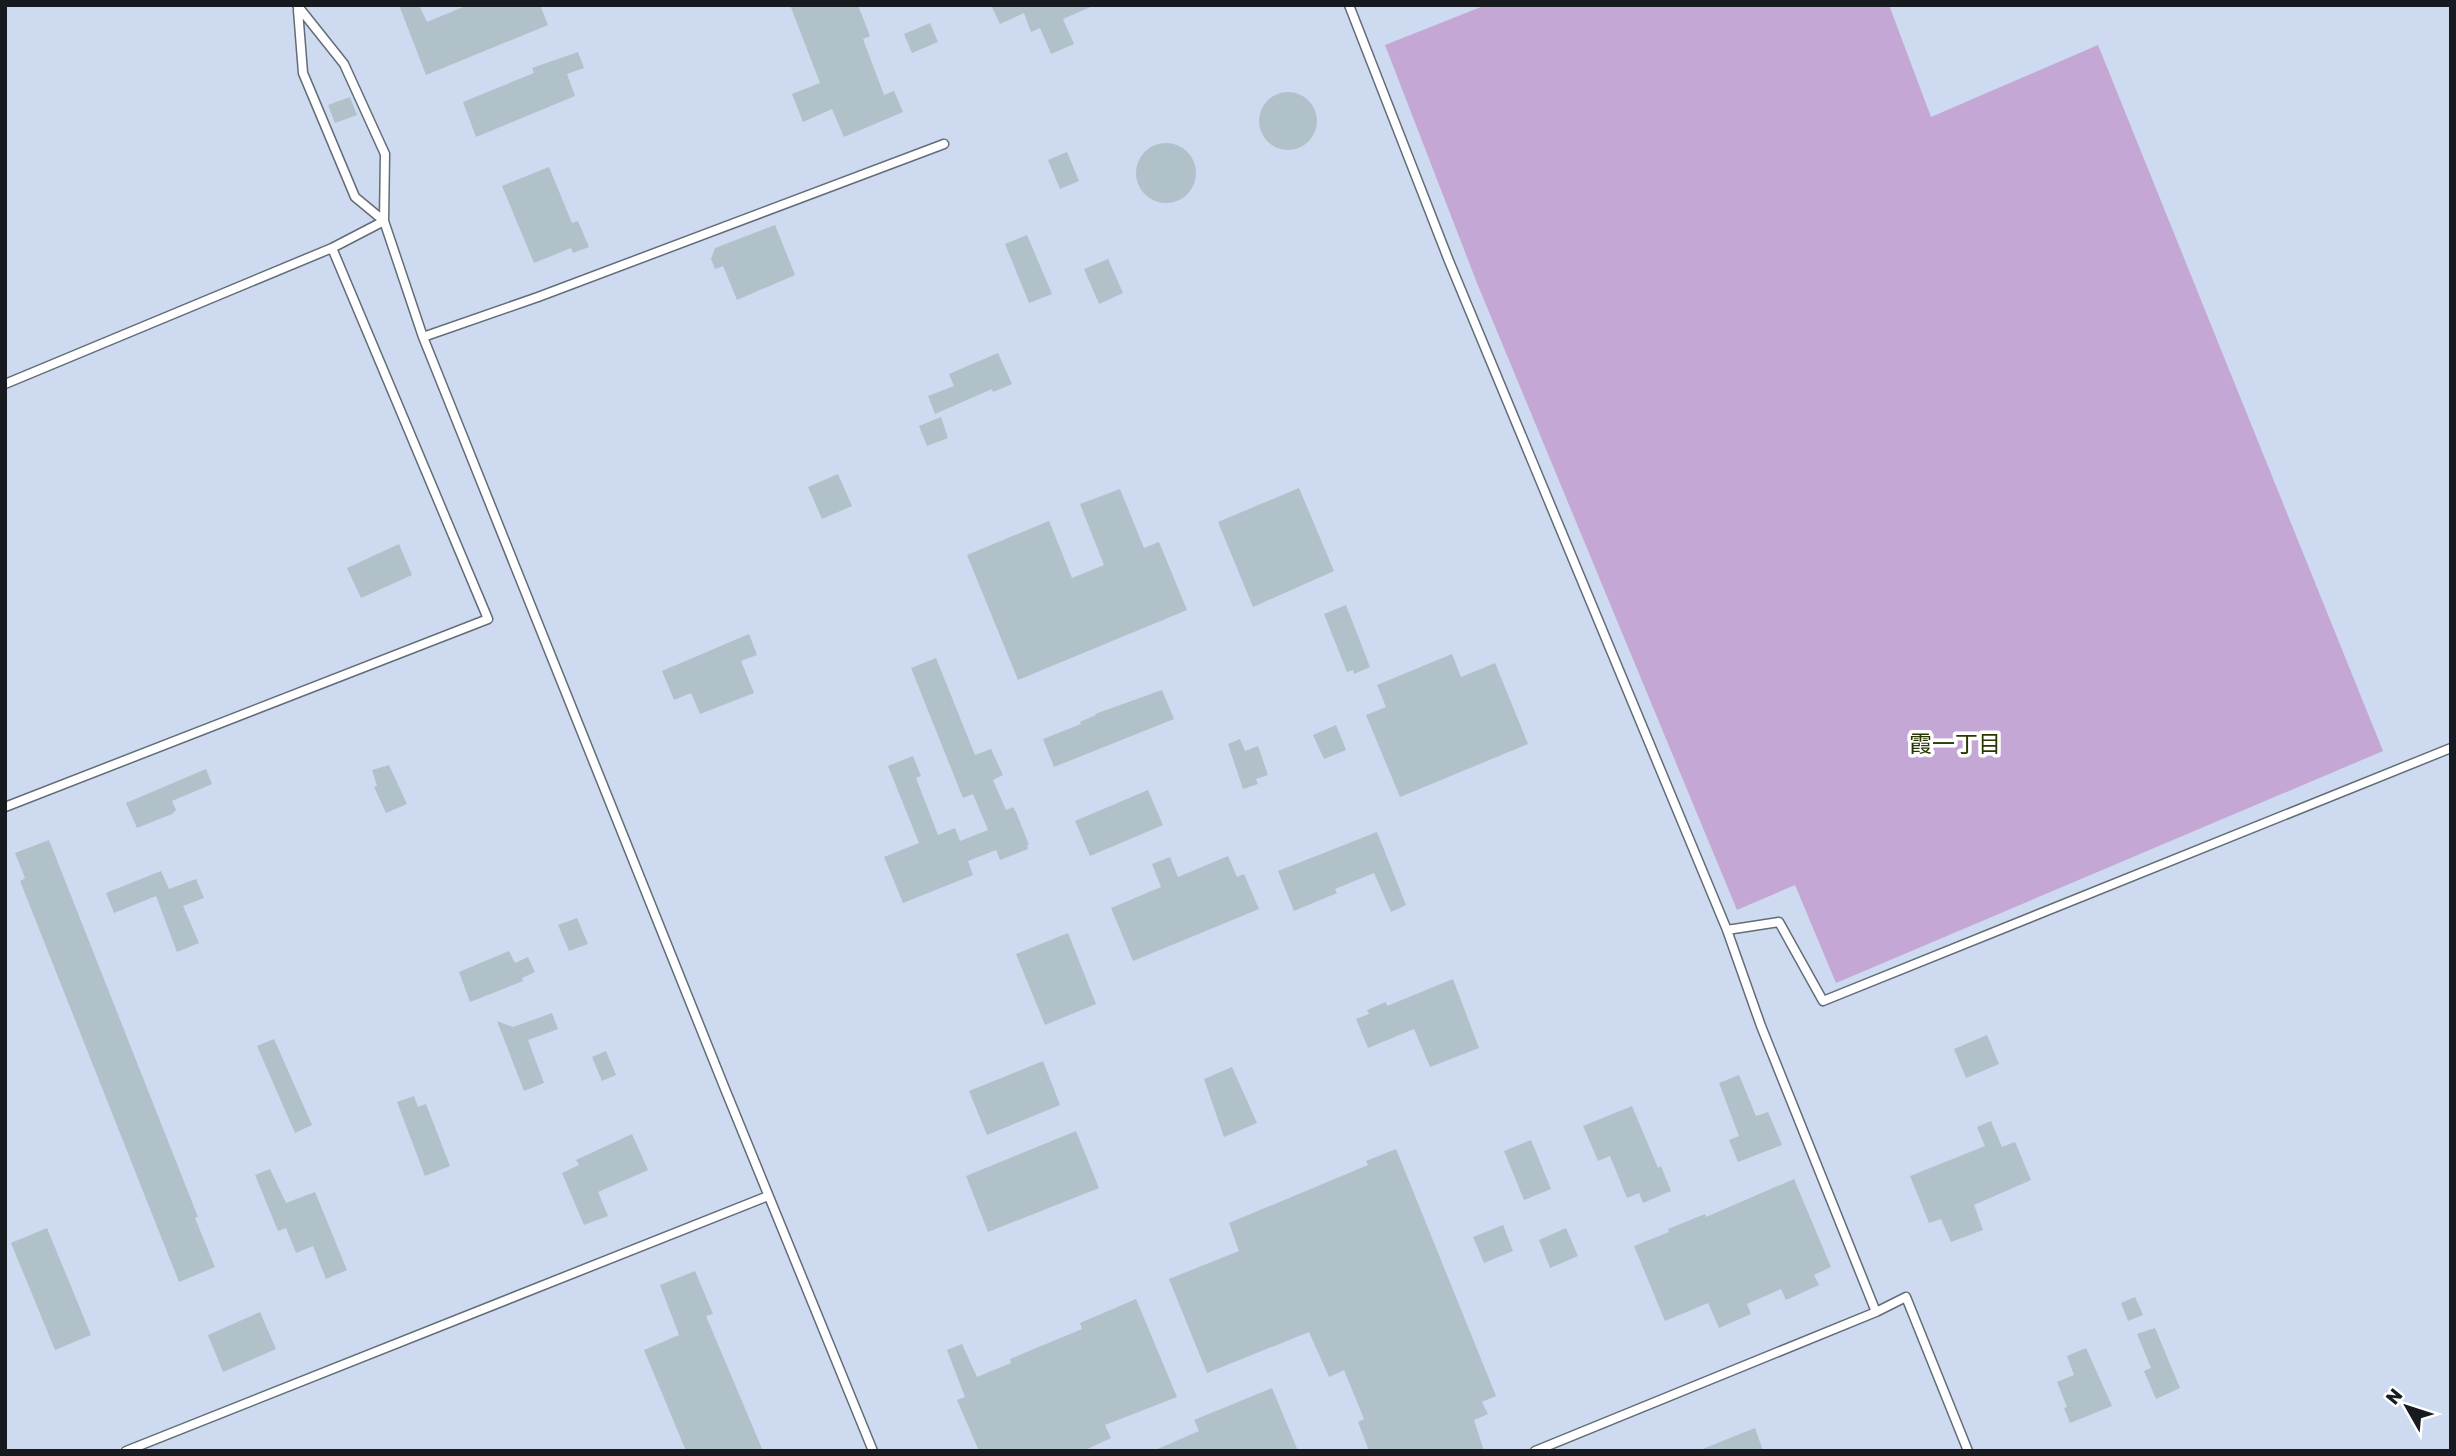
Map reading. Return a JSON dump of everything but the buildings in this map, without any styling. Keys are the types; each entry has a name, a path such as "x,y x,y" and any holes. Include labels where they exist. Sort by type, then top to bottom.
{"lane":[{"path":"1349,5 1449,261 1727,930 1761,1026 1876,1312"},
{"path":"298,7 303,73 355,197 384,221"},
{"path":"298,7 344,64 385,154 384,221 423,337 873,1451"},
{"path":"423,337 538,297 943,144"},
{"path":"5,384 332,248 384,221"},
{"path":"5,807 488,619 332,248"},
{"path":"1727,930 1779,922 1823,1001 2451,748"},
{"path":"126,1451 768,1196"},
{"path":"1535,1451 1876,1312 1906,1297 1968,1451"}],"shaded area":[{"path":"5,5 2451,5 2451,1451 5,1451"},
{"path":"1486,5 1889,5 1931,117 2098,45 2383,751 1836,983 1795,885 1737,910 1477,283 1385,45"}],"district":[{"name":"霞一丁目","path":"1955,744"}]}
